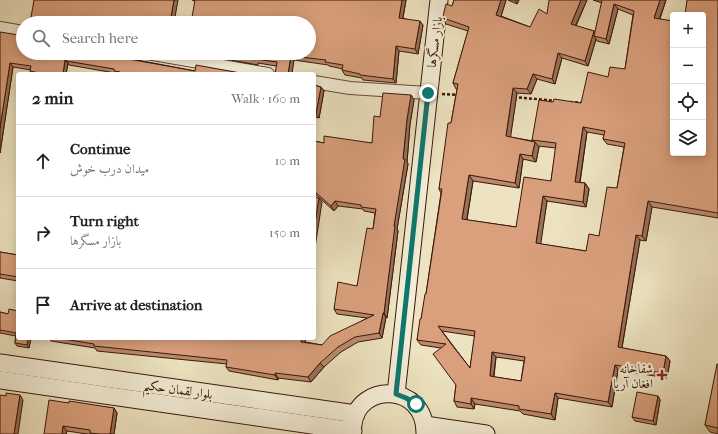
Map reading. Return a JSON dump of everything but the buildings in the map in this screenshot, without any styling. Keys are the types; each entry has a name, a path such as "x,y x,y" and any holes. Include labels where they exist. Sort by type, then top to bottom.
{"street":[{"name":"بازار مسگرها","path":"396,394 439,0"},
{"path":"0,28 16,31"},
{"path":"187,60 256,72"},
{"path":"316,82 350,88 428,93"},
{"name":"بلوار لقمان حکیم","path":"0,363 356,414"},
{"name":"بلوار لقمان حکیم","path":"0,380 353,432"},
{"path":"353,432 356,414 372,397 384,394 396,394 416,404 422,414 425,430 486,434"}],"path":[{"path":"428,93 467,95"},
{"path":"513,97 559,101"},
{"path":"567,101 590,103"}],"place":[{"name":"شفاخانه افغان آریا","path":"662,375"}],"route":[{"path":"416,404 396,394 428,93"}]}
